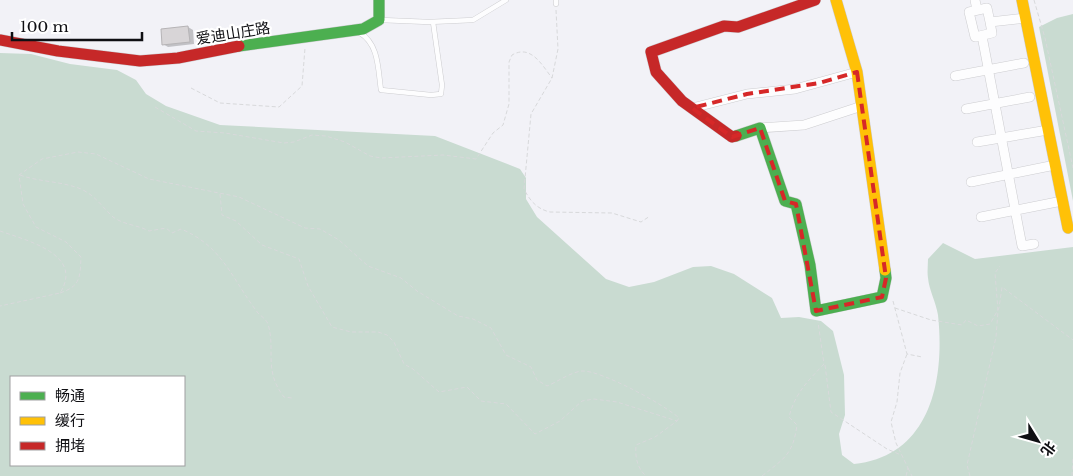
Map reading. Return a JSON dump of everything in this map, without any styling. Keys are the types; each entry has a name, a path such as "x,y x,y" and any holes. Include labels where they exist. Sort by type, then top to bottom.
{"street":[{"path":"379,0 379,20"},
{"path":"815,0 738,27 724,26 651,52 656,72 682,101 732,137 760,128 804,125 862,106"},
{"path":"760,128 785,201 796,204 810,265 816,311 882,296 886,278 857,72 836,0"},
{"path":"975,0 977,10"},
{"path":"1022,0 1068,228"},
{"path":"987,8 992,34 975,37 969,12 977,10 987,8"},
{"path":"990,22 1026,18"},
{"name":"爱迪山庄路","path":"0,40 58,51 140,61 178,58 234,47 363,29 379,20"},
{"path":"982,36 1022,246 1034,244"},
{"path":"955,76 1024,64"},
{"path":"692,108 747,94 794,89 857,72"},
{"path":"966,109 1030,97"},
{"path":"977,142 1048,130"},
{"path":"972,182 1055,165"},
{"path":"981,217 1062,202"}],"lane":[{"path":"379,20 433,22 473,20 506,0"},
{"path":"354,30 368,38 373,44 381,90 431,95 441,94 442,85 433,22"}],"path":[{"path":"1034,0 1045,38 1073,168"},
{"path":"556,2 558,49 552,78 531,114 524,189 529,198 541,210 550,212 612,213 640,222 650,216"},
{"path":"191,88 220,103 279,107 302,86 305,38"},
{"path":"155,107 196,131 225,133 284,143 294,142 312,135 326,136 344,142 370,156 381,158 442,155 476,159 493,133 502,125 509,104 509,62 512,55 524,51 533,54 552,78"},
{"path":"19,175 42,159 78,152 96,154 149,179 239,197 305,228 320,229 339,240 368,266 401,278 417,291 458,316 473,319 491,328 506,355 532,367 537,380 547,386 583,371 607,378 668,408 679,418 677,421"},
{"path":"0,306 72,289 80,278 81,257 66,242 36,227 23,204 19,175"},
{"path":"19,175 36,181 80,189 97,198 113,216 125,224 141,227 149,231 166,228 172,232 182,229 218,254 258,313 268,322 273,376 284,397 292,398"},
{"path":"220,194 222,215 236,221 262,244 299,258 308,286 332,327 351,332 378,332 387,335 394,342 404,364 413,369 439,392 467,387 480,401 506,404 535,434 560,420 582,401 594,399 617,402 677,421"},
{"path":"0,231 42,245 60,260 66,273 66,284 60,292"},
{"path":"895,308 931,320 962,325 966,320 978,326 990,324 998,310 995,273 1000,266"},
{"path":"970,476 968,465 996,337 1002,287 1073,340"},
{"path":"893,301 907,354 900,373 898,402 891,422 896,443 912,476"},
{"path":"816,311 831,412 887,449 902,455"},
{"path":"907,354 922,357"},
{"path":"762,476 786,456 794,444 797,425 789,417 793,402 801,387 824,364"},
{"path":"646,476 635,457 636,445 655,437 677,421"},
{"path":"1072,476 1073,458"},
{"path":"906,476 908,468"}],"highlighted area":[{"path":"857,72 886,278 882,297 816,311 796,204 785,201 760,128 732,137 692,108 747,94 819,83"}],"green space":[{"path":"1073,14 1073,201 1039,27 1057,18"},
{"path":"0,53 31,54 70,64 117,70 136,80 146,94 166,106 220,125 435,136 520,169 526,178 526,199 537,217 606,279 629,287 654,282 693,267 711,266 734,274 772,298 781,318 799,317 821,321 833,331 844,375 845,415 839,434 842,455 854,464 880,458 901,446 916,430 927,410 935,388 939,364 940,339 938,315 929,283 928,259 943,243 975,259 1073,247 1073,476 0,476"}],"building":[{"path":"188,26 190,42 162,45 161,29"}],"traffic: fast":[{"path":"239,46 363,29 379,20 379,0"},
{"path":"736,136 760,128 785,201 796,204 810,265 816,311 882,297 886,278 885,270"}],"traffic: slow":[{"path":"836,0 857,72 885,270"},
{"path":"1022,0 1068,228"}],"traffic: jam":[{"path":"736,136 732,137 682,101 656,72 651,52 724,26 738,27 815,0"},
{"path":"0,40 58,51 140,61 178,58 239,46"}]}
